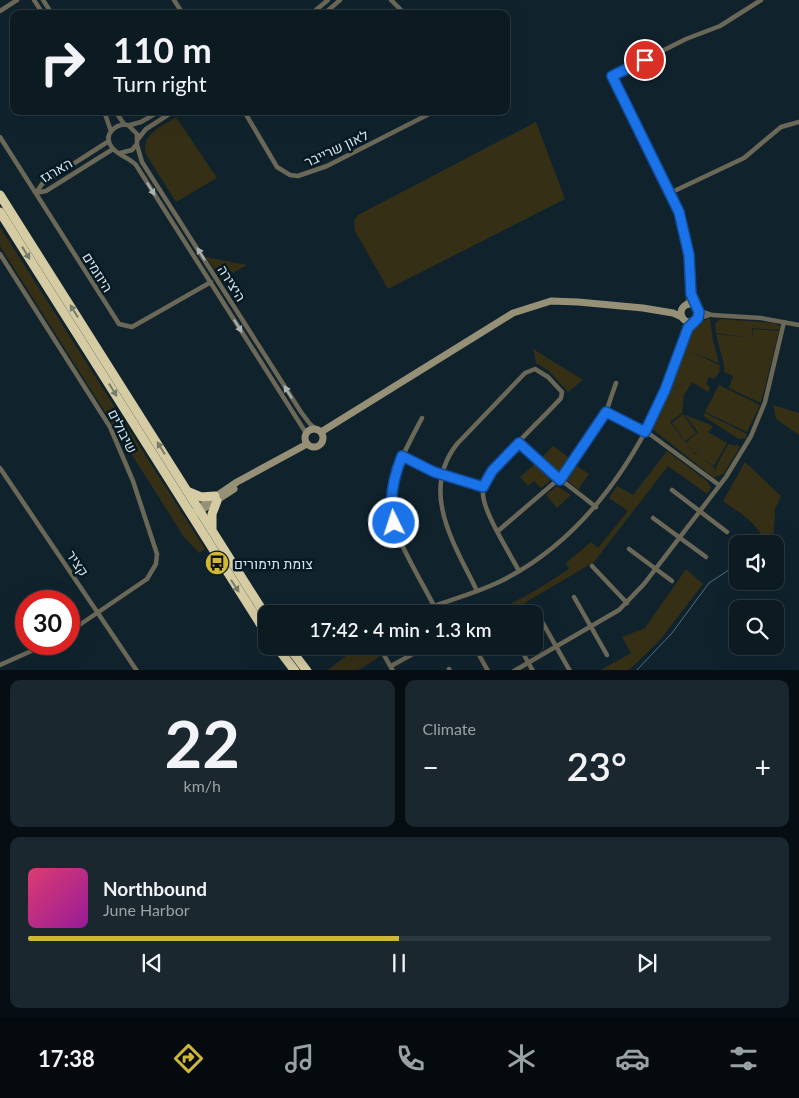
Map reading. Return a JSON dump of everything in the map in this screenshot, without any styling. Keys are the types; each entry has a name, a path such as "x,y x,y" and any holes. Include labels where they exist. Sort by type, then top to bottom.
{"highway":[{"path":"0,195 259,605"},
{"path":"0,212 258,620"},
{"path":"187,490 201,497 216,498 212,518 213,530"},
{"path":"283,655 295,670"},
{"path":"295,655 306,670"}],"street":[{"path":"0,10 17,0"},
{"path":"316,10 328,0"},
{"path":"329,10 340,0"},
{"path":"391,0 401,10"},
{"path":"437,605 477,591 519,571 563,540 596,508 627,463 645,432 665,390 687,331 696,320 698,308 691,294 689,255 684,228 670,193 612,76 686,39 720,26 761,0"},
{"path":"105,115 111,131 109,141 113,149 120,153 132,150 146,130 168,115"},
{"path":"118,115 126,124 136,130 138,141"},
{"path":"111,131 117,126 141,122 153,115"},
{"name":"לאון שרייבר","path":"246,115 277,167 290,175 298,176 327,166 427,115"},
{"path":"670,193 744,158 781,127 799,122"},
{"name":"היוזמים","path":"0,136 119,324 132,327 216,279"},
{"name":"הארגז","path":"36,193 42,184 109,141"},
{"name":"היצירה","path":"138,141 138,155 142,162 301,412 320,433"},
{"name":"הארגז","path":"36,193 46,191 113,149"},
{"name":"היצירה","path":"120,153 136,165 306,433"},
{"name":"שיבולים","path":"0,254 110,426 133,480 157,554 156,564 147,579 80,625"},
{"path":"687,331 683,318 684,307 691,294"},
{"path":"320,433 322,442 312,447 307,444 305,439 306,433 311,430 320,433 332,427 513,313 551,301 578,302 669,312 683,318 696,320 712,315"},
{"path":"669,312 692,304 712,315 799,325"},
{"path":"514,670 591,626 626,603 680,537 719,486 743,449 762,411 784,322"},
{"path":"477,591 443,518 439,493 442,475 449,456 457,444 525,373 535,369 554,383 562,395 492,471 483,487 486,506 519,571"},
{"path":"498,531 560,480 606,412 616,383"},
{"path":"606,412 645,432 719,486"},
{"path":"422,418 402,456 395,478 392,517 434,605"},
{"path":"519,443 560,480 596,508"},
{"path":"191,515 254,474 307,444"},
{"path":"402,456 442,475 483,487"},
{"name":"קציר","path":"0,468 137,670"},
{"path":"672,490 727,532"},
{"path":"653,518 706,557"},
{"path":"629,549 672,581"},
{"path":"592,566 626,603"},
{"path":"574,597 608,656"},
{"path":"543,623 570,670"},
{"path":"0,665 22,655"},
{"path":"384,655 392,668 412,655"},
{"path":"479,655 488,670"},
{"path":"524,655 533,670"}],"shaded area":[{"path":"176,117 217,178 176,202 146,154 145,147 149,136"},
{"path":"536,122 565,199 388,289 355,231 354,221 358,215"},
{"path":"0,227 205,549 199,553 184,537 0,246"},
{"path":"206,257 247,265 221,279"},
{"path":"710,318 713,341 719,363 689,351 720,365 719,373 714,379 709,377 706,384 710,387 708,392 692,382 684,395 682,413 670,422 695,455 700,446 695,454 686,443 698,432 685,415 713,427 708,432 727,443 714,466 701,458 714,467 716,472 716,467 728,444 735,446 736,444 740,447 724,473 717,477 717,473 716,477 713,477 651,428 692,331 697,324"},
{"path":"720,319 774,323 780,326 779,330 752,328 752,339 753,329 779,331 761,403 729,388 733,376 724,372 716,334 750,338 716,333 715,324"},
{"path":"533,349 583,380 568,392 549,371 536,363"},
{"path":"719,385 760,405 747,432 705,412"},
{"path":"773,405 799,413 799,435 776,419"},
{"path":"705,413 747,434 746,438 739,439 703,416"},
{"path":"683,414 696,433 685,441 672,423"},
{"path":"553,446 571,459 560,473 540,459"},
{"path":"667,451 708,482 711,488 707,494 668,466 594,562 521,605 508,605 569,569 566,563 591,542 598,548 628,511 609,498 617,486 633,495"},
{"path":"745,462 781,496 775,509 774,535 761,535 753,524 742,514 723,501"},
{"path":"535,464 549,478 549,482 541,488 534,481 528,486 520,477"},
{"path":"576,465 589,474 578,490 567,480"},
{"path":"557,486 571,495 557,508 546,495"},
{"path":"686,569 703,584 660,640 629,670 601,670 631,653 622,637 645,628"},
{"path":"347,655 378,655 379,657 358,670 328,670"}],"waterway":[{"path":"637,670 672,633 709,583 729,570"}],"place":[{"name":"צומת תימורים","path":"217,563"}],"route":[{"path":"394,523 391,510 392,495 397,469 402,456 434,472 483,487 492,471 519,443 560,480 568,471 606,412 645,432 660,403 688,328 699,315 691,294 689,255 679,212 612,76 645,60"}]}
